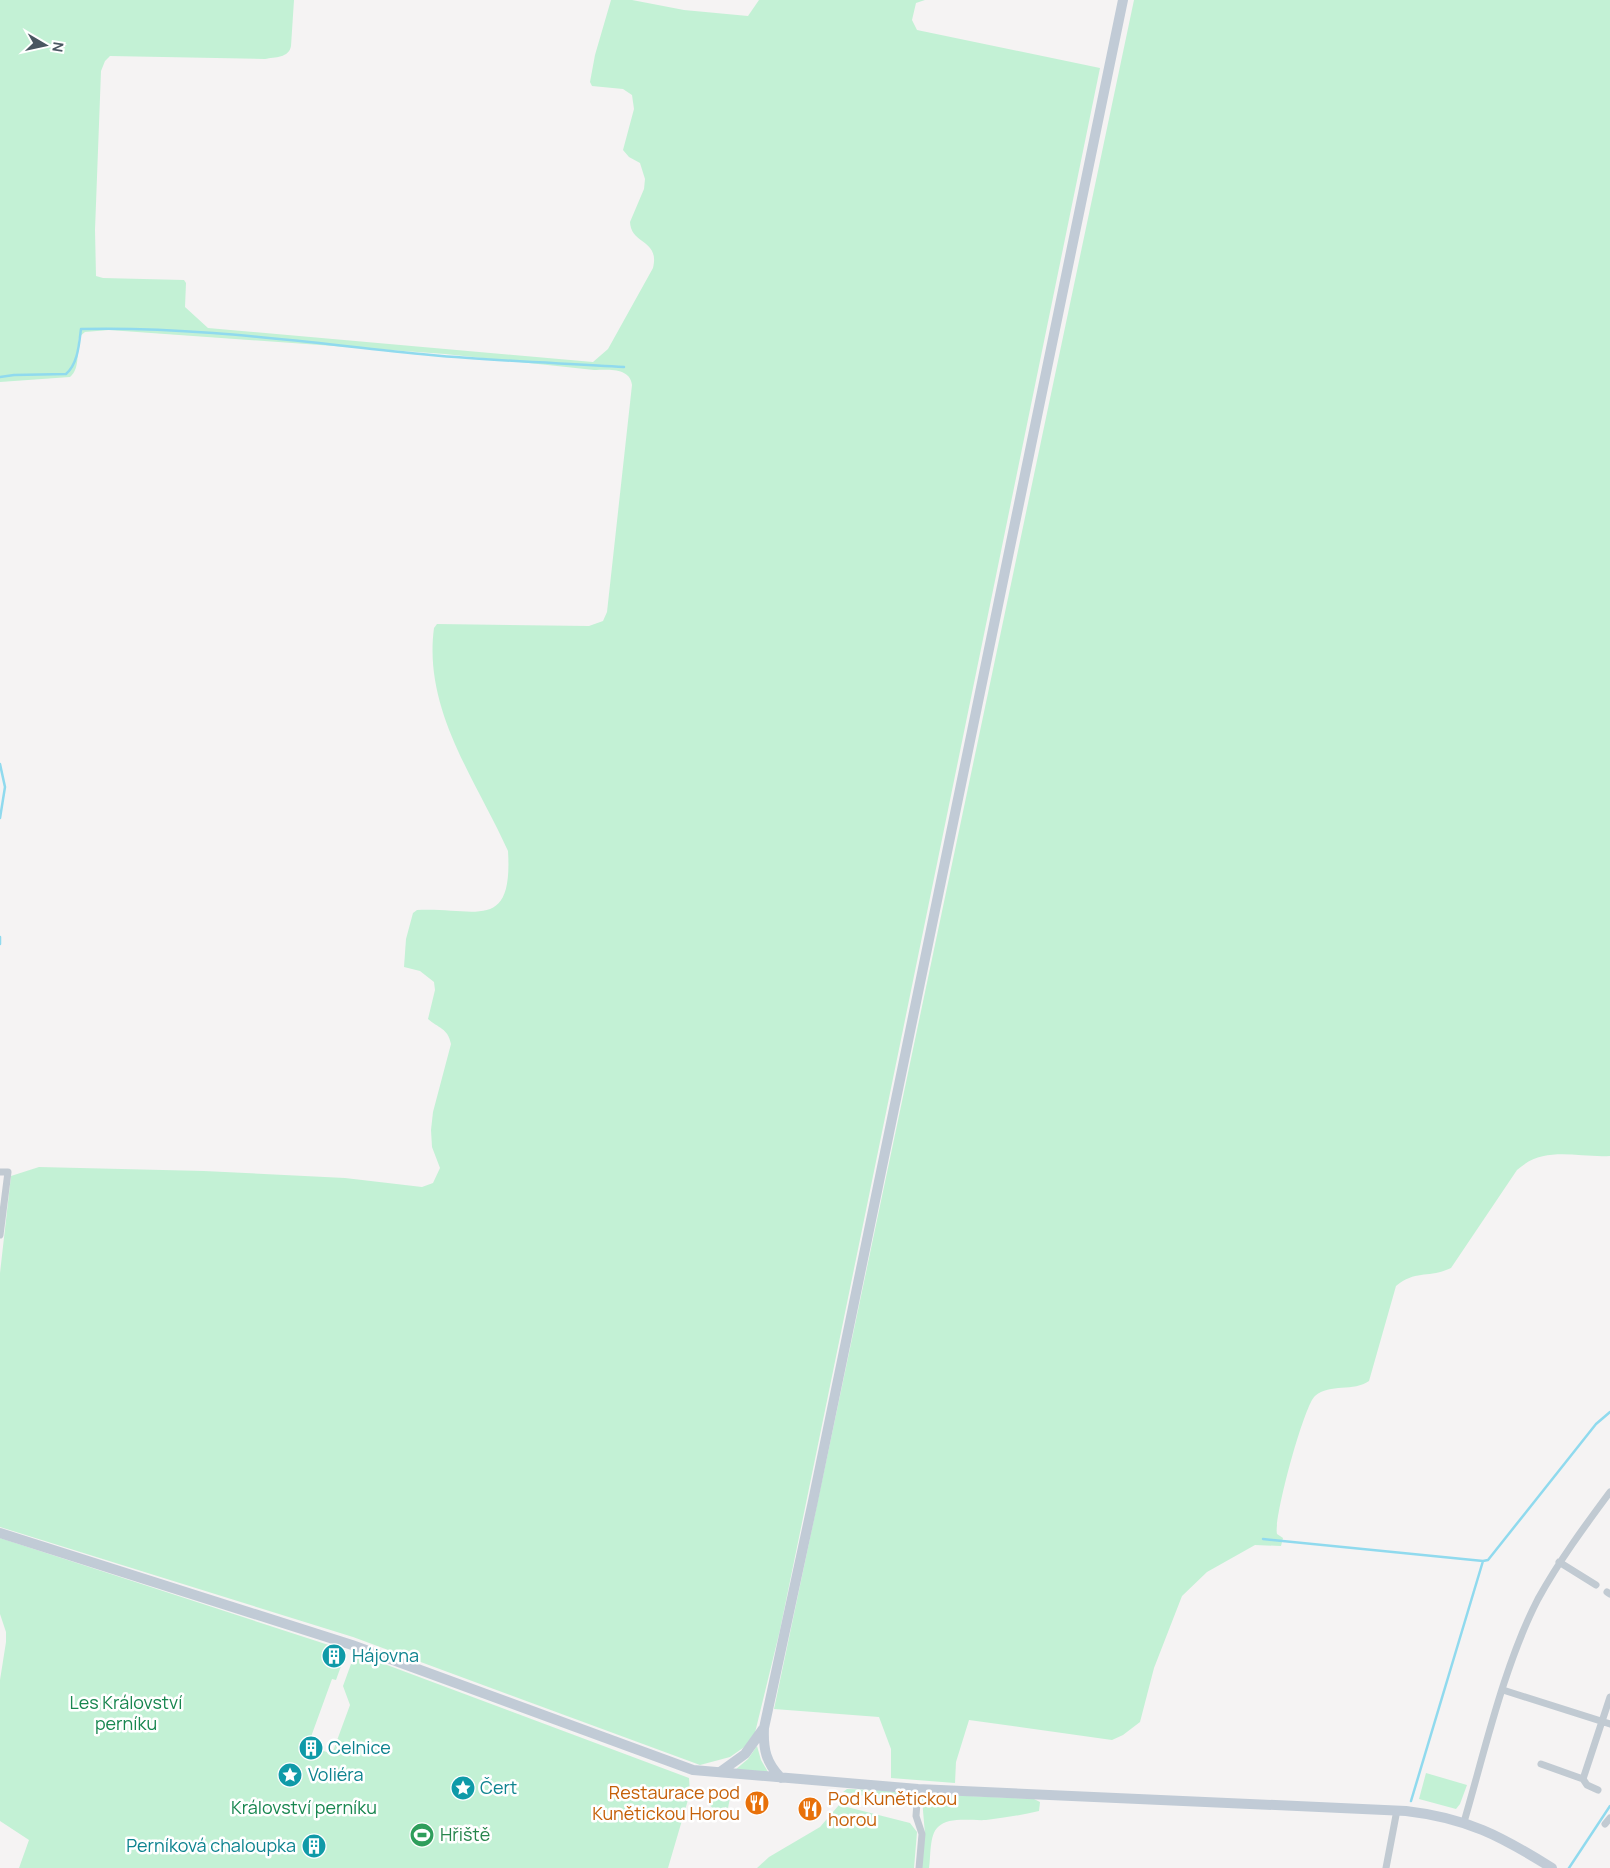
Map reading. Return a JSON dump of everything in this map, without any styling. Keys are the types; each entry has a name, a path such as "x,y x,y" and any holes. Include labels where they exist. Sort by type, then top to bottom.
{"street":[{"path":"781,1778 766,1756 763,1742 764,1728 813,1501 1123,0"},
{"path":"0,1172 8,1172 0,1234"},
{"path":"1464,1822 1503,1690 1518,1647 1538,1600 1559,1562 1610,1492"},
{"path":"0,1533 352,1645 693,1770 918,1789 1397,1810 1429,1814 1464,1822 1502,1838 1552,1868"},
{"path":"1559,1562 1596,1586"},
{"path":"1503,1690 1610,1724"},
{"path":"1583,1779 1610,1697"},
{"path":"720,1772 739,1759 764,1728"},
{"path":"1541,1764 1583,1779 1587,1785 1598,1790"},
{"path":"918,1789 916,1816 922,1834 919,1868"},
{"path":"1386,1868 1397,1810"},
{"path":"1605,1824 1610,1818"}],"green space":[{"path":"0,0 294,0 291,46 285,55 265,59 110,56 105,61 101,71 95,230 96,276 103,278 184,280 186,283 185,307 208,328 593,362 608,349 653,268 654,259 649,247 635,235 630,222 644,189 645,179 640,163 629,157 623,150 634,109 632,95 623,89 592,86 590,82 595,55 611,0 632,0 684,10 748,16 759,0 925,0 916,3 912,20 917,30 1100,68 780,1630 753,1741 730,1757 700,1765 353,1637 0,1527 0,1273 11,1176 39,1167 204,1171 345,1178 422,1187 433,1183 440,1168 432,1147 433,1112 451,1044 445,1031 428,1019 435,990 434,982 420,971 404,967 406,939 413,913 417,910 473,912 486,910 497,905 504,894 508,877 508,851 455,744 444,716 436,687 433,658 434,628 437,624 589,626 603,621 607,612 632,385 630,379 623,372 611,370 594,370 445,354 109,330 85,332 79,337 76,369 70,377 0,382"},
{"path":"1134,0 1610,0 1610,1156 1561,1154 1550,1155 1527,1162 1517,1170 1451,1268 1410,1278 1396,1286 1369,1381 1356,1386 1335,1388 1321,1392 1315,1396 1310,1404 1297,1440 1284,1487 1277,1524 1277,1534 1283,1538 1281,1546 1255,1545 1207,1572 1182,1596 1154,1668 1140,1722 1123,1735 1112,1740 969,1720 956,1762 955,1783 891,1778 891,1749 879,1717 774,1709"},
{"path":"0,1538 344,1650 345,1655 336,1680 332,1679 308,1745 332,1754 350,1705 343,1686 355,1653 689,1778 690,1793 668,1868 19,1868 29,1840 0,1821 0,1680 6,1632 0,1614"},
{"path":"757,1746 761,1760 768,1772 735,1770 748,1759"},
{"path":"1426,1773 1467,1785 1460,1804 1456,1809 1419,1799"},
{"path":"847,1789 903,1791 908,1793 909,1801 903,1803 843,1792"},
{"path":"925,1794 1034,1799 1040,1802 1039,1811 986,1820 948,1821 938,1827 933,1835 929,1868 921,1868 925,1834 922,1799"},
{"path":"712,1795 730,1798 728,1808 725,1807 724,1811 714,1809 708,1804"},
{"path":"839,1805 910,1823 917,1832 914,1868 757,1868 769,1857 820,1827"}],"waterway":[{"path":"0,377 66,374 73,365 79,347 81,329 169,330 213,333 455,357 624,367"},
{"path":"0,764 5,787 0,818"},
{"path":"0,937 0,944"},
{"path":"1411,1801 1483,1561 1488,1560 1596,1424 1610,1412"},
{"path":"1263,1539 1483,1561"},
{"path":"1569,1868 1610,1806"}],"place":[{"name":"Hájovna","path":"334,1656"},
{"name":"Celnice","path":"311,1748"},
{"name":"Voliéra","path":"290,1775"},
{"name":"Čert","path":"463,1788"},
{"name":"Restaurace pod Kunětickou Horou","path":"757,1803"},
{"name":"Pod Kunětickou horou","path":"810,1809"},
{"name":"Hřiště","path":"422,1835"},
{"name":"Perníková chaloupka","path":"314,1846"}],"park label":[{"name":"Les Království perníku","path":"126,1714"},
{"name":"Království perníku","path":"304,1808"}]}
